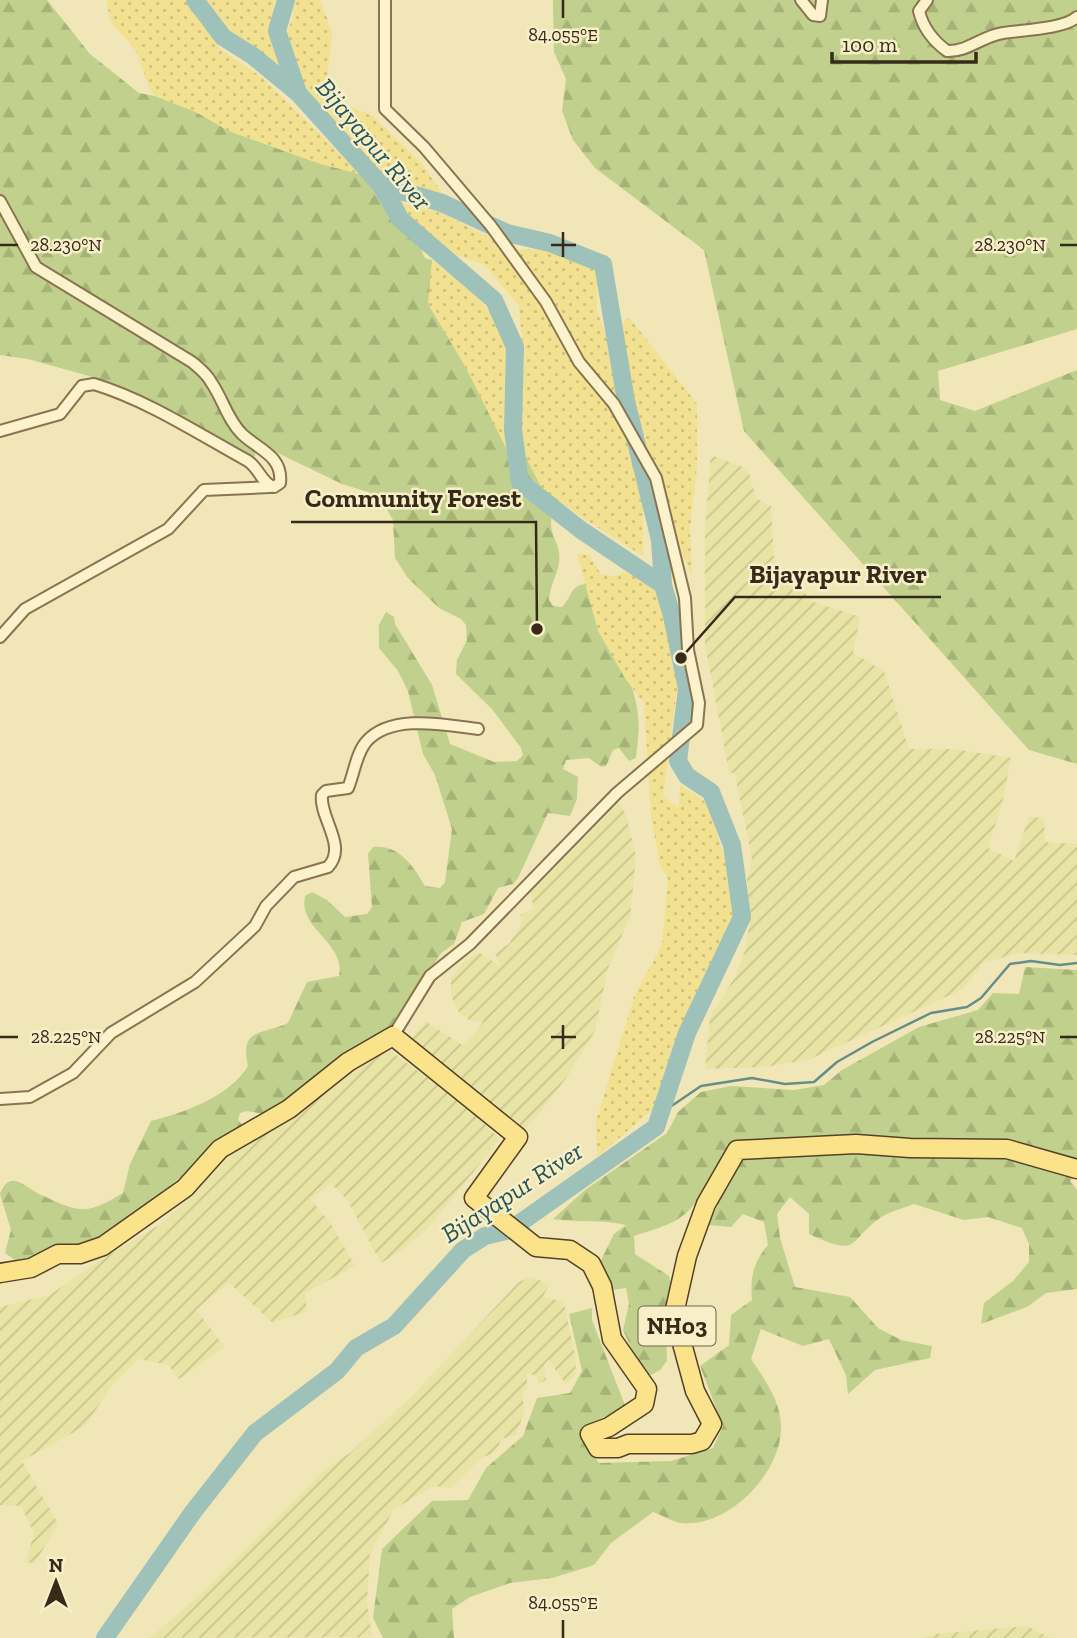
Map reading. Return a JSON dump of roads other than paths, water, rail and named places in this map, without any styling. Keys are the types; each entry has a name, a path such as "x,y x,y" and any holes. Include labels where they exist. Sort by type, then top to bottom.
{"main road":[{"name":"NH03","path":"393,1036 518,1136 474,1198 536,1247 570,1250 591,1264 602,1286 612,1339 647,1389 644,1404 609,1427 590,1434 598,1448 618,1448 628,1444 692,1444 702,1441 712,1424 695,1391 674,1314 687,1256 706,1204 737,1150 856,1144 911,1148 1007,1149 1077,1169"},
{"path":"0,1273 31,1268 58,1254 91,1252 103,1247 185,1188 220,1149 289,1109 348,1062 393,1036"}],"street":[{"path":"385,0 388,73 385,109 424,147 491,226 546,302 579,362 614,404 656,478 685,598 688,650 699,703 697,724 617,793 470,944 430,976 393,1036"},
{"path":"801,0 813,15 820,16 822,0"},
{"path":"928,0 919,10 921,20 928,33 947,51 967,49 999,33 1061,25 1077,18"},
{"path":"0,201 36,267 192,362 211,380 228,416 243,434 275,460 281,483 204,490 168,529 25,609 0,638"},
{"path":"0,430 60,414 82,386 94,384 175,417 201,437 253,465 270,486"},
{"path":"0,1099 30,1097 73,1073 111,1033 195,982 255,926 266,906 294,877 323,870 332,863 333,836 322,795 326,791 348,788 366,741 384,729 424,721 478,729"}],"waterway":[{"name":"Bijayapur River","path":"105,1638 193,1512 255,1433 337,1371 356,1348 394,1326 463,1250 485,1236 510,1230 656,1127 687,1033 742,917 732,845 711,792 687,776 678,761 687,689 663,585 581,530 520,482 513,430 515,347 494,300 400,219 381,185 298,93 253,56 223,37 195,0"},
{"path":"286,0 277,31 298,93"},
{"path":"381,185 442,203 507,233 550,243 603,264 626,401 660,540 663,585"},
{"path":"656,1127 670,1107 701,1086 752,1078 785,1084 814,1082 837,1062 931,1013 967,1007 981,998 1010,964 1031,961 1060,965 1077,963"}],"place":[{"name":"Community Forest","path":"537,629"},
{"name":"Bijayapur River","path":"681,658"}]}
